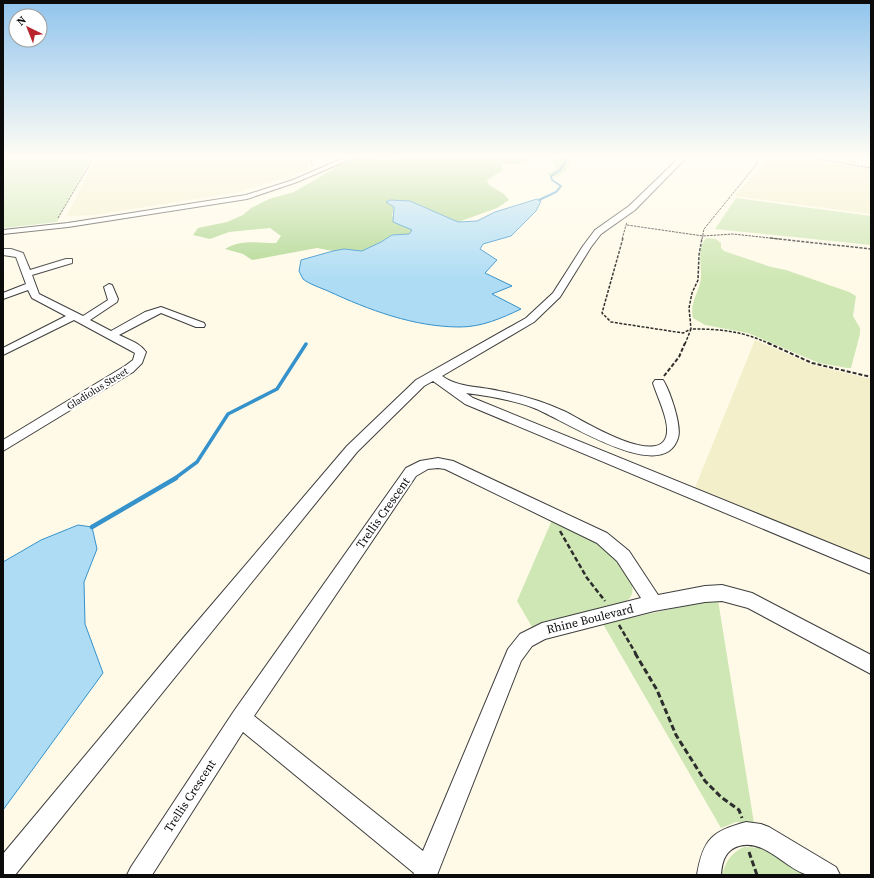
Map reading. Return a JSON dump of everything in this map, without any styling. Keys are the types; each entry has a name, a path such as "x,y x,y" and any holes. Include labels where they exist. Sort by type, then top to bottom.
{"street":[{"path":"3,232 53,227 241,198"},
{"path":"3,872 181,654 352,449 376,424 420,383 530,320 546,307 557,295 587,246 598,232 625,213 641,198"},
{"name":"Gladiolus Street","path":"3,252 11,252 20,255 36,296 77,319 137,348 141,352 138,361 3,446"},
{"path":"27,274 69,261"},
{"path":"3,296 31,285"},
{"path":"3,352 112,302 113,299 109,287"},
{"path":"111,335 149,314 161,310 200,325"},
{"path":"433,375 469,401 871,567"},
{"path":"450,387 523,401 549,409 623,444 638,450 651,451 660,450 666,447 673,435 673,423 660,393 658,383"},
{"name":"Trellis Crescent","path":"139,875 241,718 411,472 418,466 432,462 448,465 602,538 616,549 654,603"},
{"name":"Rhine Boulevard","path":"426,872 514,655 526,640 542,631 654,603 713,593 742,597 763,606 871,665"},
{"path":"241,718 426,872"},
{"path":"709,875 711,860 719,845 728,838 746,833 761,835 828,875"}],"path":[{"path":"53,227 70,198"},
{"path":"658,383 679,357 691,329 689,308 692,293 698,280 699,255 704,229 717,212 731,198"},
{"path":"625,213 627,225 602,313 611,322 683,332 691,329 718,329 747,334 812,363 871,377"},
{"path":"627,225 702,236 733,234 871,249"},
{"path":"564,520 560,531 563,539 590,585 608,603 633,652 657,690 673,728 688,754 705,781 721,797 739,810 746,833 751,860 757,875"}],"shaded area":[{"path":"76,198 201,198 94,215 67,216"},
{"path":"749,198 871,198 871,214"},
{"path":"755,340 813,365 871,379 871,563 694,490"}],"green space":[{"path":"3,198 70,198 57,222 3,228"},
{"path":"507,198 509,200 497,208 458,222 410,201 394,207 392,216 412,230 409,234 392,235 362,251 344,249 333,251 317,248 252,260 243,254 225,249 243,243 276,243 281,236 270,228 229,232 210,239 193,235 198,228 227,222 243,215 251,208 269,199"},
{"path":"736,198 871,216 871,245 715,229"},
{"path":"707,238 716,239 721,243 721,248 724,251 771,267 786,270 849,292 856,296 853,316 860,328 860,334 851,368 819,363 748,333 705,325 693,318 692,307 701,277 700,256 702,246"},
{"path":"552,520 597,541 613,554 621,563 632,583 632,592 628,600 618,605 546,621 532,627 517,601"},
{"path":"718,600 754,823 736,822 721,828 603,624 707,601"},
{"path":"744,847 764,848 812,875 722,875 730,858"}],"water":[{"path":"537,199 541,201 536,211 511,236 483,244 480,249 497,260 485,273 512,286 492,294 521,309 492,321 468,327 460,327 409,321 359,305 308,283 303,279 299,271 301,260 344,249 362,251 392,235 409,234 412,230 393,222 394,207 386,202 390,200 410,201 458,222 477,221 495,212"},
{"path":"78,525 92,527 97,549 84,582 85,624 103,673 3,810 3,562 41,540"}],"waterway":[{"path":"539,200 543,198"},
{"path":"174,479 197,462 228,414 277,389 306,344"},
{"path":"92,527 176,478"}]}
